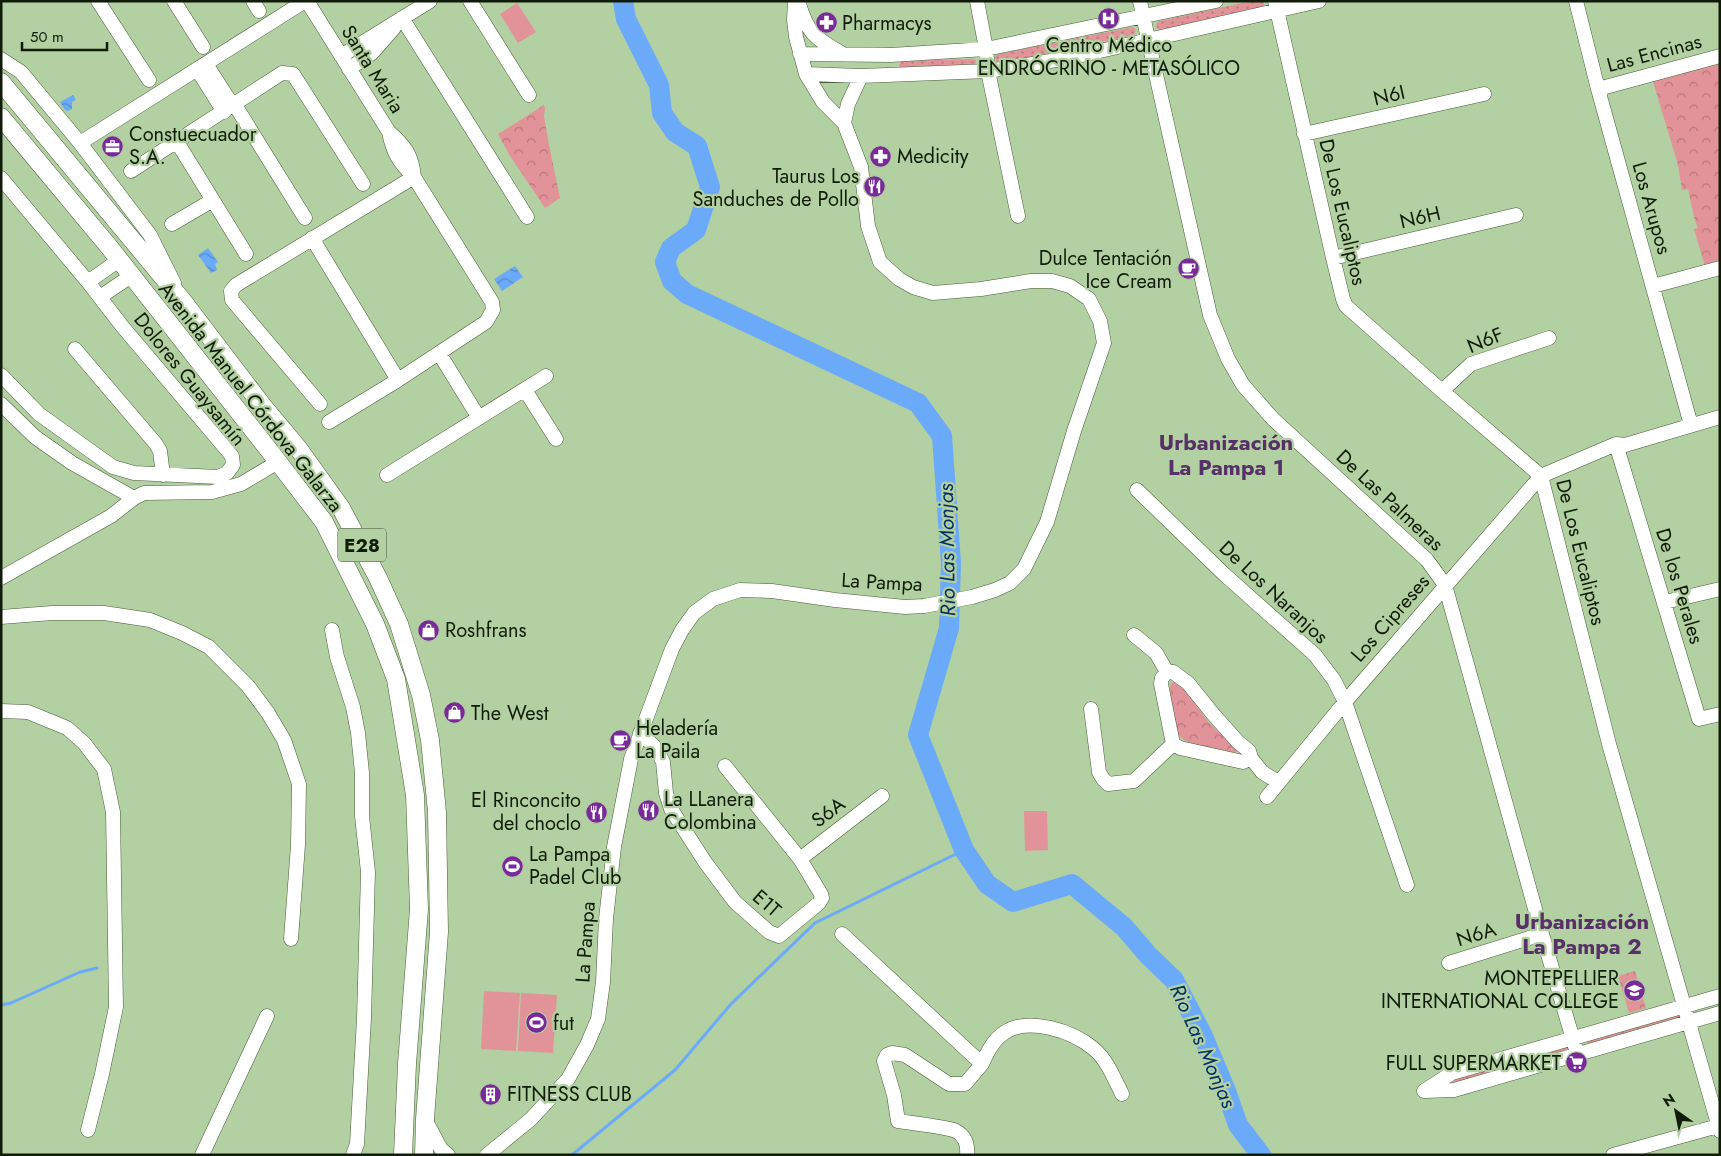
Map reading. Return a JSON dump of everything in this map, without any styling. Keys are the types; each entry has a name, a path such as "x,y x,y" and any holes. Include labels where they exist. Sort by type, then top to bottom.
{"main road":[{"name":"Avenida Manuel Córdova Galarza","path":"1,82 182,300 262,405 298,448 341,508 378,578 399,624 421,695 430,740 437,812 439,932 424,1155"},
{"name":"Avenida Manuel Córdova Galarza","path":"1,117 119,260 324,522 375,624 396,679 415,794 419,909 409,1033 403,1155"},
{"path":"409,1033 432,1034"}],"street":[{"path":"98,1 149,80"},
{"path":"174,1 203,46"},
{"path":"80,143 306,1"},
{"name":"Santa Maria","path":"306,1 389,132 392,148 404,166 414,176 492,302 493,310 486,322 439,353"},
{"path":"341,56 430,1"},
{"path":"470,1 529,95"},
{"path":"797,1 805,23 814,35 843,54"},
{"name":"La Pampa","path":"487,1155 531,1119 568,1078 598,1018 603,982 606,919 614,847 631,759 672,649 694,613 714,599 740,590 772,591 905,607 924,606 972,597 1010,583 1024,569 1047,522 1074,431 1104,343 1100,321 1089,300 1070,286 1052,281 1031,281 982,289 933,293 913,287 899,279 880,262 868,226 861,167 844,123 823,102 806,74 800,54 794,20 797,1"},
{"path":"977,1 988,71 1018,216"},
{"name":"De Las Palmeras","path":"1140,1 1210,316 1228,359 1243,385 1273,419 1427,560 1445,585 1577,1053"},
{"path":"800,54 892,55 986,49 1216,1"},
{"path":"806,74 861,76 988,71 1068,58 1276,6 1319,1"},
{"name":"Los Arupos","path":"1576,1 1598,89 1691,425"},
{"name":"De Los Eucaliptos","path":"1276,6 1304,134 1346,306 1541,476 1609,744 1719,1128"},
{"path":"349,69 372,53 402,18"},
{"path":"402,18 527,217"},
{"name":"Las Encinas","path":"1598,89 1720,56"},
{"name":"Avenida Manuel Córdova Galarza","path":"1,59 21,72 80,143 150,235 182,300"},
{"path":"201,66 305,218"},
{"path":"130,171 231,108 282,73 293,74 363,184"},
{"path":"844,123 848,104 861,76"},
{"name":"N6I","path":"1304,134 1484,94"},
{"path":"177,142 246,254"},
{"path":"320,404 232,300 231,291 236,284 414,176"},
{"name":"Dolores Guaysamín","path":"1,178 88,282 122,326 232,456 233,465 227,473 218,477 134,473 113,467 39,414 1,375"},
{"path":"172,224 213,200"},
{"name":"N6H","path":"1333,258 1516,215"},
{"path":"312,238 398,380"},
{"path":"88,282 119,260"},
{"path":"1653,286 1720,268"},
{"path":"100,297 131,276"},
{"name":"N6F","path":"1442,391 1471,364 1549,338"},
{"path":"75,349 156,444 160,450 163,475"},
{"path":"330,422 439,353 479,418"},
{"path":"388,475 546,376"},
{"path":"525,390 556,439"},
{"path":"1,404 36,437 92,476 139,496 212,492 241,484 278,462"},
{"name":"Los Cipreses","path":"1267,798 1278,782 1345,702 1541,476 1616,444 1625,445 1720,417"},
{"name":"De los Perales","path":"1616,444 1699,720 1720,714"},
{"name":"De Los Naranjos","path":"1137,490 1225,575 1315,655 1334,680 1345,702 1407,885"},
{"path":"1,578 111,516 139,496"},
{"path":"1665,602 1720,589"},
{"path":"1,617 52,613 104,613 150,620 209,647 248,686 268,713 284,740 299,784 298,845 291,939"},
{"path":"332,630 337,657 353,707 358,733 362,773 362,816 368,872 364,1018 357,1144 353,1155"},
{"path":"1134,635 1156,653 1167,672"},
{"path":"1167,672 1162,678 1161,684 1172,744"},
{"path":"1167,672 1173,672 1188,683 1212,714 1249,751 1251,758 1262,772 1278,782"},
{"path":"1091,709 1099,772 1103,780 1108,784 1134,781 1172,744"},
{"path":"1,711 28,712 67,728 84,743 104,769 113,812 116,1007 88,1130"},
{"name":"E1T","path":"640,733 656,748 663,762 666,793 671,809 705,862 735,902 773,934 780,936 819,903 822,898 821,894 800,859 725,766"},
{"path":"1172,744 1180,748 1243,762 1251,758"},
{"name":"S6A","path":"800,859 882,796"},
{"path":"842,934 982,1064"},
{"name":"N6A","path":"1449,963 1542,934"},
{"path":"1720,996 1452,1072 1424,1091 1454,1090 1720,1013"},
{"path":"202,1155 267,1016"},
{"path":"967,1155 966,1141 955,1131 898,1121 894,1095 884,1061 887,1055 892,1053 905,1055 949,1084 965,1084 982,1064 991,1047 1004,1033 1019,1027 1039,1025 1068,1034 1094,1048 1108,1066 1122,1094"},
{"path":"425,1119 441,1149 448,1155"},
{"path":"1613,1155 1719,1128"}],"green space":[{"path":"1251,1 1263,1 1264,5 1261,8 1161,30 1156,26 1157,22 1160,21"},
{"path":"517,3 536,32 518,43 500,14"},
{"path":"1133,27 1136,30 1134,35 1000,63 996,62 995,56 999,54"},
{"path":"976,60 975,66 899,69 900,61"},
{"path":"1720,60 1720,262 1705,266 1694,229 1698,228 1688,189 1682,190 1678,165 1652,78"},
{"path":"544,105 544,116 560,198 545,208 510,156 498,134"},
{"path":"1174,682 1182,686 1209,723 1238,750 1235,753 1194,745 1180,737 1176,731 1170,688 1171,683"},
{"path":"1024,811 1047,811 1048,850 1025,851"},
{"path":"1635,971 1646,1008 1629,1013 1618,976"},
{"name":"fut","path":"484,991 520,993 516,1051 481,1049"},
{"name":"fut","path":"521,993 557,995 553,1053 518,1051"},
{"path":"1680,1014 1681,1019 1590,1045 1587,1042 1588,1039"},
{"path":"1565,1044 1569,1047 1568,1050 1454,1083 1453,1078"}],"water":[{"path":"73,95 76,100 72,102 72,109 65,110 60,102"},
{"path":"208,248 218,262 215,264 217,270 211,273 198,255"},
{"path":"515,266 523,277 502,291 494,279"}],"waterway":[{"name":"Rio Las Monjas","path":"623,1 626,19 659,85 662,113 675,132 697,146 710,187 696,230 671,248 665,262 672,281 687,294 918,403 942,436 951,563 949,628 918,735 964,850 987,884 1013,902 1072,884 1124,927 1148,955 1174,980 1202,1034 1238,1125 1261,1155"},
{"path":"572,1155 675,1070 731,1004 815,923 964,850"},
{"path":"1,1005 11,1003 80,972 97,968"}],"place":[{"name":"Centro Médico ENDRÓCRINO - METASÓLICO","path":"1109,19"},
{"name":"Pharmacys","path":"826,23"},
{"name":"Constuecuador S.A.","path":"113,146"},
{"name":"Medicity","path":"881,156"},
{"name":"Taurus Los Sanduches de Pollo","path":"875,187"},
{"name":"Dulce Tentación Ice Cream","path":"1188,269"},
{"name":"Roshfrans","path":"429,630"},
{"name":"The West","path":"455,713"},
{"name":"Heladería La Paila","path":"620,740"},
{"name":"La LLanera Colombina","path":"648,811"},
{"name":"El Rinconcito del choclo","path":"597,812"},
{"name":"La Pampa Padel Club","path":"513,866"},
{"name":"MONTEPELLIER INTERNATIONAL COLLEGE","path":"1635,990"},
{"name":"fut","path":"537,1023"},
{"name":"FULL SUPERMARKET","path":"1577,1063"},
{"name":"FITNESS CLUB","path":"491,1094"}],"district":[{"name":"Urbanización La Pampa 1","path":"1226,455"},
{"name":"Urbanización La Pampa 2","path":"1582,934"}]}
